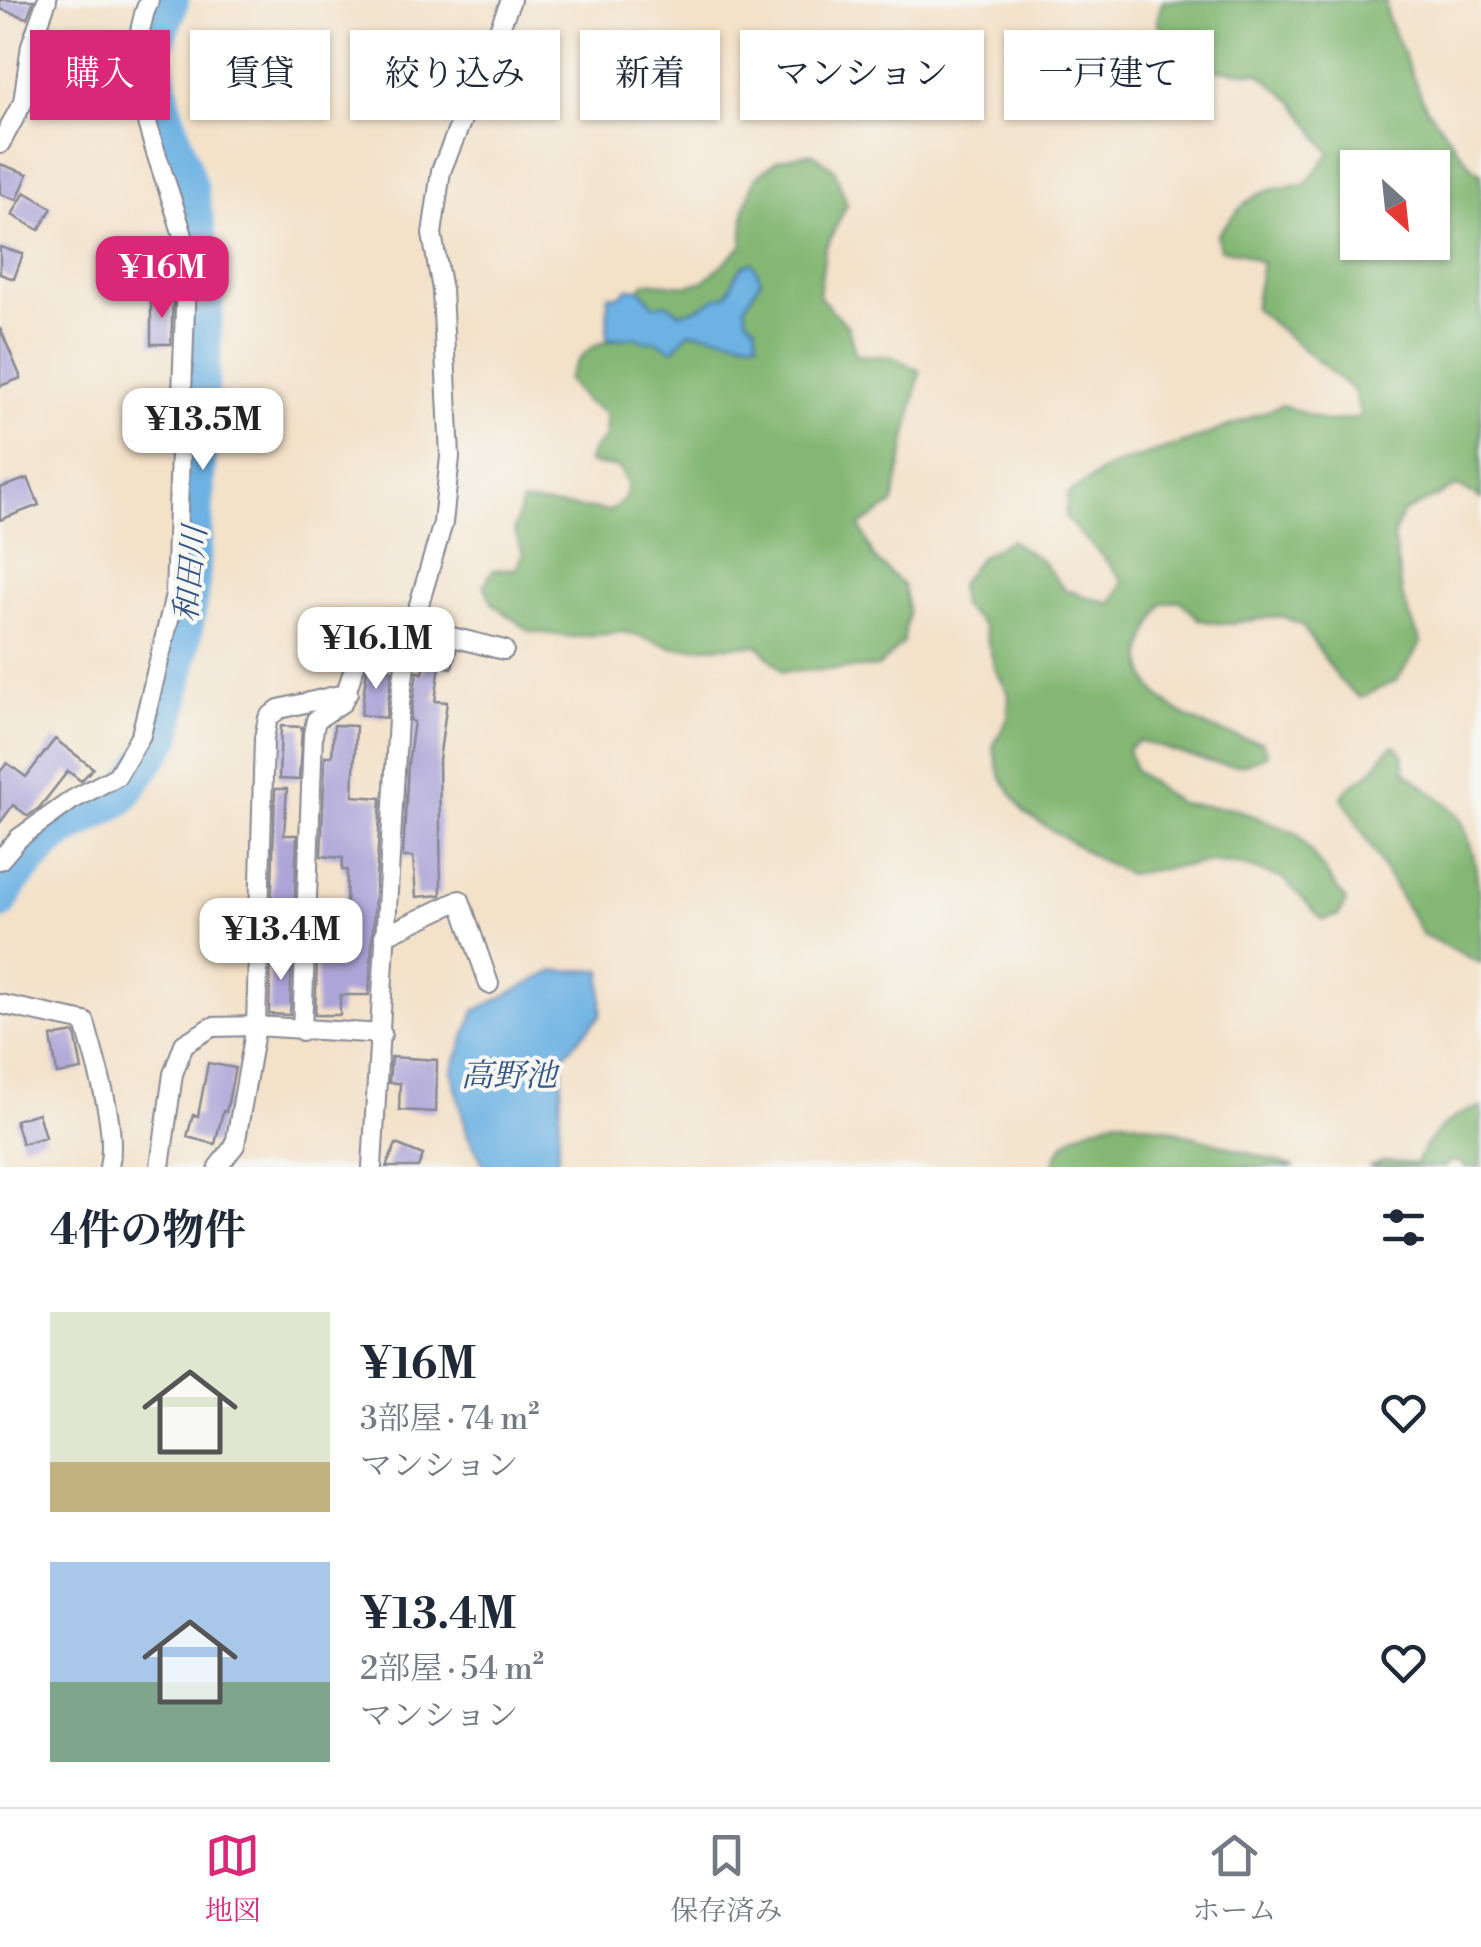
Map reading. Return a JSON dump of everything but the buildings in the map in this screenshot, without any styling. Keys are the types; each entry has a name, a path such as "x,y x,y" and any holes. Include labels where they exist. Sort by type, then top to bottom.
{"street":[{"path":"0,144 23,102 31,45 47,0"},
{"path":"0,860 19,838 72,800 117,776 140,735 174,595 187,251 156,162 140,90 140,20 149,0"},
{"path":"372,1167 398,719 409,639 443,523 450,458 442,290 432,234 440,171 511,0"},
{"path":"302,1031 312,734 316,720 343,702 357,659 373,645 432,632 504,650"},
{"path":"218,1167 235,1146 256,1026 264,738 268,718 280,709 348,693"},
{"path":"384,936 460,900 489,984"},
{"path":"0,1004 85,1022 108,1120 112,1154 109,1167"},
{"path":"160,1167 173,1074 184,1044 212,1027 382,1034"}],"green space":[{"path":"1163,0 1385,0 1388,19 1426,107 1474,170 1481,173 1481,499 1458,486 1402,513 1393,537 1403,599 1421,643 1397,680 1360,698 1339,680 1302,625 1282,616 1223,624 1200,620 1180,600 1162,604 1144,649 1148,681 1173,708 1208,727 1262,742 1267,754 1247,763 1221,764 1139,741 1128,749 1135,771 1178,803 1236,809 1298,834 1346,901 1339,915 1323,920 1284,879 1248,867 1211,862 1128,874 1025,813 1001,777 993,747 1008,718 1009,694 996,671 983,625 961,606 959,584 980,557 1010,540 1041,560 1065,590 1111,604 1123,582 1065,517 1068,494 1109,467 1199,438 1282,405 1327,422 1361,417 1354,391 1254,308 1262,263 1220,249 1217,235 1254,197 1305,185 1330,153 1295,103 1259,73 1214,70 1214,30 1160,30 1157,19"},
{"path":"812,153 834,169 847,204 825,249 819,296 848,327 856,355 893,357 920,371 893,504 860,526 874,558 904,586 908,613 903,643 878,667 783,672 758,645 675,648 625,632 574,637 529,631 493,604 484,585 493,570 517,568 523,553 514,530 522,502 610,511 625,499 628,484 619,468 589,463 591,452 606,437 605,413 586,402 567,380 573,368 594,346 624,338 658,340 702,332 745,341 745,306 761,279 744,264 727,295 694,311 680,313 655,307 640,289 646,282 688,286 704,281 742,246 745,208 755,178 778,160"},
{"path":"1395,745 1403,754 1405,771 1444,802 1463,824 1477,874 1481,963 1422,934 1342,797"},
{"path":"1481,1107 1481,1167 1464,1167 1463,1163 1449,1161 1445,1167 1368,1167 1384,1161 1416,1164 1442,1127"},
{"path":"1118,1119 1165,1128 1295,1167 1054,1167 1069,1139"}],"water":[{"path":"752,262 761,279 745,306 747,318 756,326 758,341 689,332 673,350 657,341 637,337 607,339 608,295 619,296 629,288 640,289 655,306 666,303 680,313 727,295 739,271"},
{"name":"高野池","path":"602,970 601,1015 563,1056 557,1167 485,1167 468,1136 452,1071 475,1011 554,971"}],"waterway":[{"name":"和田川","path":"0,903 12,881 53,837 121,798 165,736 192,594 207,280 191,189 165,110 154,51 172,0"}]}
